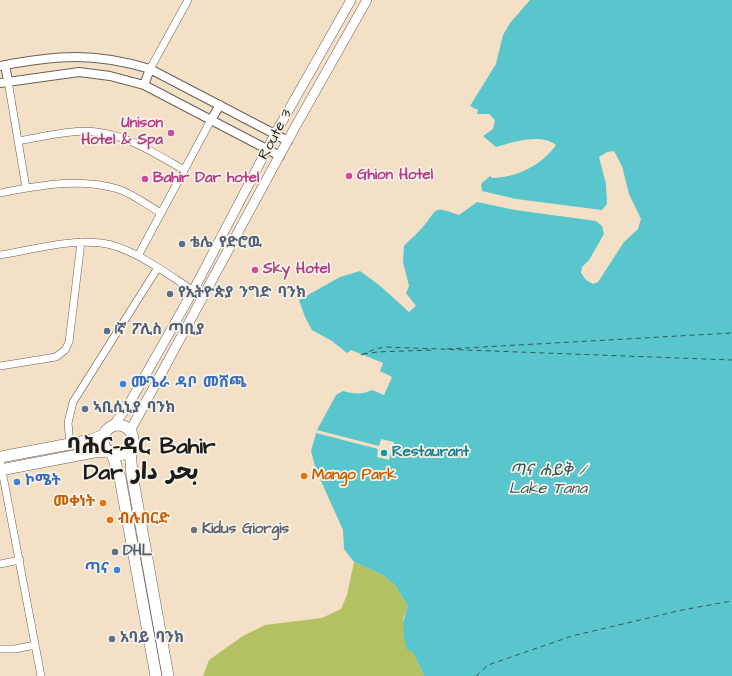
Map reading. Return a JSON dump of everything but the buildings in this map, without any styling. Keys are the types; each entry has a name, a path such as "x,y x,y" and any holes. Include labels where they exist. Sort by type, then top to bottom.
{"highway":[{"path":"0,464 104,435 113,426 123,426 130,431 133,438 130,448 132,475 167,672 155,673 120,478 111,452 104,444 104,435"},
{"path":"0,464 94,452 124,453 130,448"},
{"path":"127,521 140,519"}],"main road":[{"path":"113,426 129,404 193,290 275,134 351,0"},
{"name":"Route 3","path":"130,431 288,141 367,0"}],"street":[{"path":"144,85 150,69 188,0"},
{"path":"26,188 18,141 4,82 3,66 56,58 90,56 107,58 150,69 288,141"},
{"path":"4,82 79,72 110,76 144,85 280,156"},
{"path":"138,256 220,105"},
{"path":"18,141 72,133 96,132 114,135 135,143 184,170"},
{"path":"0,193 26,188 74,183 98,184 119,190 161,213"},
{"path":"0,255 81,242 101,243 118,247 138,256 204,297"},
{"path":"0,366 56,357 65,350 69,342 81,242"},
{"path":"70,444 68,423 74,402 157,269"},
{"path":"0,464 20,560 41,676"},
{"path":"0,564 20,560"},
{"path":"0,649 15,649 35,645"}],"green space":[{"path":"354,562 383,575 395,585 408,606 403,619 416,659 424,676 203,676 209,660 243,636 265,625 322,618 341,609 347,595"}],"water":[{"name":"ጣና ሐይቅ / Lake Tana","path":"530,0 732,0 732,676 424,676 413,652 407,650 405,644 404,622 408,606 395,585 383,575 354,562 344,549 343,530 316,470 311,451 317,430 336,395 343,391 358,394 372,390 384,395 392,377 380,371 383,363 351,350 347,353 332,341 312,330 305,317 299,300 340,277 360,271 379,285 409,312 416,306 406,293 409,286 403,262 404,246 436,211 443,210 459,215 477,202 515,210 596,221 602,226 604,234 589,260 582,267 581,273 586,280 593,284 598,282 624,242 638,229 641,219 629,194 622,166 614,151 607,152 599,157 606,184 607,204 602,210 516,199 482,191 481,184 490,176 492,178 501,177 519,173 528,169 543,159 556,145 550,141 535,139 518,141 496,147 483,136 493,129 495,120 489,114 477,114 478,110 470,106 496,64 503,35 510,23"}],"pier":[{"path":"317,430 379,446 381,439 394,442 389,460 377,457 378,449 316,433"}],"ferry route":[{"path":"447,349 732,333"},
{"path":"361,355 375,349 385,347 732,360"},
{"path":"363,354 432,350"},
{"path":"476,676 488,665 572,636 682,610 732,601"}],"place":[{"name":"Unison Hotel & Spa","path":"171,133"},
{"name":"Ghion Hotel","path":"349,176"},
{"name":"Bahir Dar hotel","path":"145,179"},
{"name":"ቴሌ የድሮዉ","path":"182,244"},
{"name":"Sky Hotel","path":"255,270"},
{"name":"የኢትዮጵያ ንግድ ባንክ","path":"170,294"},
{"name":"1ኛ ፖሊስ ጣቢያ","path":"107,331"},
{"name":"ሙጌራ ዳቦ መሸጫ","path":"123,384"},
{"name":"ኣቢሲኒያ ባንክ","path":"85,409"},
{"name":"Restaurant","path":"384,453"},
{"name":"Mango Park","path":"304,476"},
{"name":"ኮሜት","path":"17,482"},
{"name":"መቀነት","path":"103,503"},
{"name":"ብሉበርድ","path":"110,520"},
{"name":"Kidus Giorgis","path":"194,530"},
{"name":"DHL","path":"115,552"},
{"name":"ጣና","path":"117,570"},
{"name":"አባይ ባንክ","path":"112,639"}],"district":[{"name":"ባሕር-ዳር Bahir Dar بحر دار","path":"141,461"}]}
